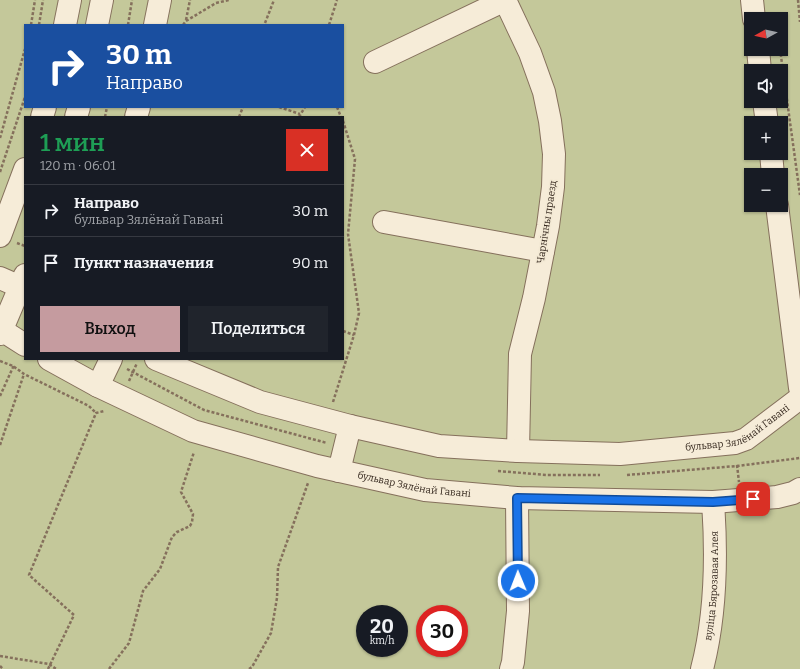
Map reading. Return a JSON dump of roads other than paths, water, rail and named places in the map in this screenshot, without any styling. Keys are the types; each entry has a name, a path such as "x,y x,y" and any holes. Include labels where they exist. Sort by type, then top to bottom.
{"street":[{"path":"65,24 70,0"},
{"path":"97,24 102,0"},
{"path":"155,24 160,0"},
{"path":"375,62 505,0"},
{"name":"Чарнічны праезд","path":"505,0 530,53 544,92 550,121 554,154 554,187 548,226 534,298 520,354 518,451"},
{"path":"752,0 753,12"},
{"path":"0,236 24,172"},
{"path":"778,212 800,388"},
{"path":"384,222 543,251"},
{"path":"0,278 24,284 1,331 24,344"},
{"name":"бульвар Зялёнай Гавані","path":"51,360 98,386 193,431 317,466 425,490 517,498 713,502 777,497 793,493 800,489"},
{"path":"98,386 111,360"},
{"name":"бульвар Зялёнай Гавані","path":"158,360 260,402 350,426 439,446 518,451 620,454 734,443 746,440 800,398"},
{"path":"339,471 350,426"},
{"path":"511,669 518,610 517,498"},
{"name":"вуліца Бярозавая Алея","path":"702,669 710,626 715,582 715,529 713,502"}]}
